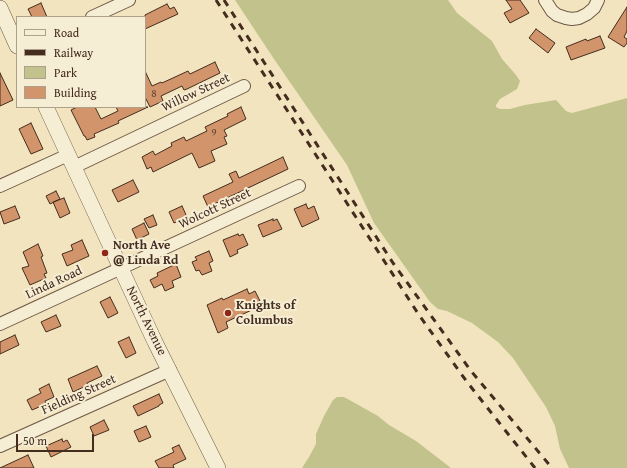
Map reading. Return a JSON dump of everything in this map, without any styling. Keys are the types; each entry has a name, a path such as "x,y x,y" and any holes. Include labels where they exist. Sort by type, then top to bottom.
{"street":[{"path":"94,16 129,0"},
{"path":"545,0 552,11 557,15 572,19 582,17 587,14 594,8 598,0"},
{"path":"0,8 16,44"},
{"name":"Willow Street","path":"0,186 71,161 244,86"},
{"name":"North Avenue","path":"46,108 120,268 218,468"},
{"name":"Wolcott Street","path":"120,268 299,186"},
{"name":"Linda Road","path":"0,324 120,268"},
{"name":"Fielding Street","path":"0,446 170,370"}],"green space":[{"path":"235,0 448,0 457,13 492,41 502,59 520,81 517,89 500,99 496,107 500,109 510,109 556,100 566,111 572,113 627,98 627,468 569,468 560,449 555,426 546,407 513,358 498,342 472,323 447,311 438,309 430,302 374,223 347,165"},
{"path":"337,397 344,397 378,416 389,425 416,441 451,468 302,468 316,444 316,434 324,416 333,400"}],"building":[{"path":"506,0 520,0 529,13 510,23 504,13 512,9"},
{"path":"41,3 47,16 32,16 28,9"},
{"path":"167,4 170,9 174,7 178,14 146,29 145,15"},
{"path":"627,7 627,31 624,37 627,39 627,43 624,47 608,37"},
{"path":"536,29 555,43 548,53 529,38"},
{"path":"600,36 605,48 571,60 566,47 586,39 587,41"},
{"path":"215,62 220,73 187,89 184,90 182,86 161,96 163,101 150,107 146,99 146,73 152,86 188,71 190,74"},
{"path":"0,73 13,100 0,106"},
{"path":"241,107 246,119 224,130 227,136 224,137 227,144 211,151 215,161 199,168 192,153 153,172 151,167 147,169 142,157 153,151 155,155 172,146 171,143 184,137 186,141 207,131 205,127 228,116 227,114"},
{"path":"75,108 96,108 101,119 118,111 116,108 146,108 118,121 119,123 94,134 95,137 87,140 71,110"},
{"path":"31,123 43,149 31,154 19,129"},
{"path":"283,157 288,169 208,207 203,196 233,182 229,174 236,171 239,178"},
{"path":"133,180 139,192 118,202 112,190"},
{"path":"56,191 60,199 50,204 46,196"},
{"path":"64,198 70,213 60,218 53,202"},
{"path":"306,204 308,209 314,206 319,219 302,227 294,209"},
{"path":"15,206 20,218 4,224 0,212"},
{"path":"182,206 187,217 174,223 169,212"},
{"path":"153,215 157,225 149,228 144,219"},
{"path":"273,219 273,221 277,219 282,229 263,237 258,225"},
{"path":"144,223 149,234 137,240 132,229"},
{"path":"238,234 239,236 243,234 248,245 237,250 238,253 230,257 223,240"},
{"path":"82,240 89,256 67,266 62,254 73,250 71,245"},
{"path":"38,244 43,256 41,257 47,273 44,274 46,278 30,285 22,268 29,266 23,252"},
{"path":"209,251 213,261 209,263 212,271 202,275 199,270 196,271 192,262 197,260 195,257"},
{"path":"176,264 181,277 172,281 174,287 165,291 162,284 154,288 150,280 158,276 157,273"},
{"name":"Knights of Columbus","path":"247,289 249,294 255,291 260,301 253,304 256,308 226,322 228,328 218,333 207,305 222,298 223,300"},
{"path":"110,297 118,313 108,318 100,302"},
{"path":"56,315 61,326 46,332 41,322"},
{"path":"15,335 19,345 0,354 0,342"},
{"path":"129,337 136,353 126,358 118,342"},
{"path":"97,366 102,376 73,392 68,379"},
{"path":"49,384 54,397 45,401 46,404 32,410 27,400 41,393 39,389"},
{"path":"159,394 163,403 138,416 133,406"},
{"path":"104,420 109,430 94,436 90,427"},
{"path":"146,426 151,437 139,442 134,431"},
{"path":"62,439 63,442 67,440 71,447 51,457 46,446"},
{"path":"179,445 186,459 173,465 174,468 159,468 155,461 174,452 172,448"},
{"path":"28,455 34,468 0,468"}],"railway":[{"path":"216,0 419,315 467,382 535,468"},
{"path":"224,0 393,263 471,371 552,468"}],"place":[{"name":"North Ave @ Linda Rd","path":"105,253"},
{"name":"Knights of Columbus","path":"228,313"}]}
